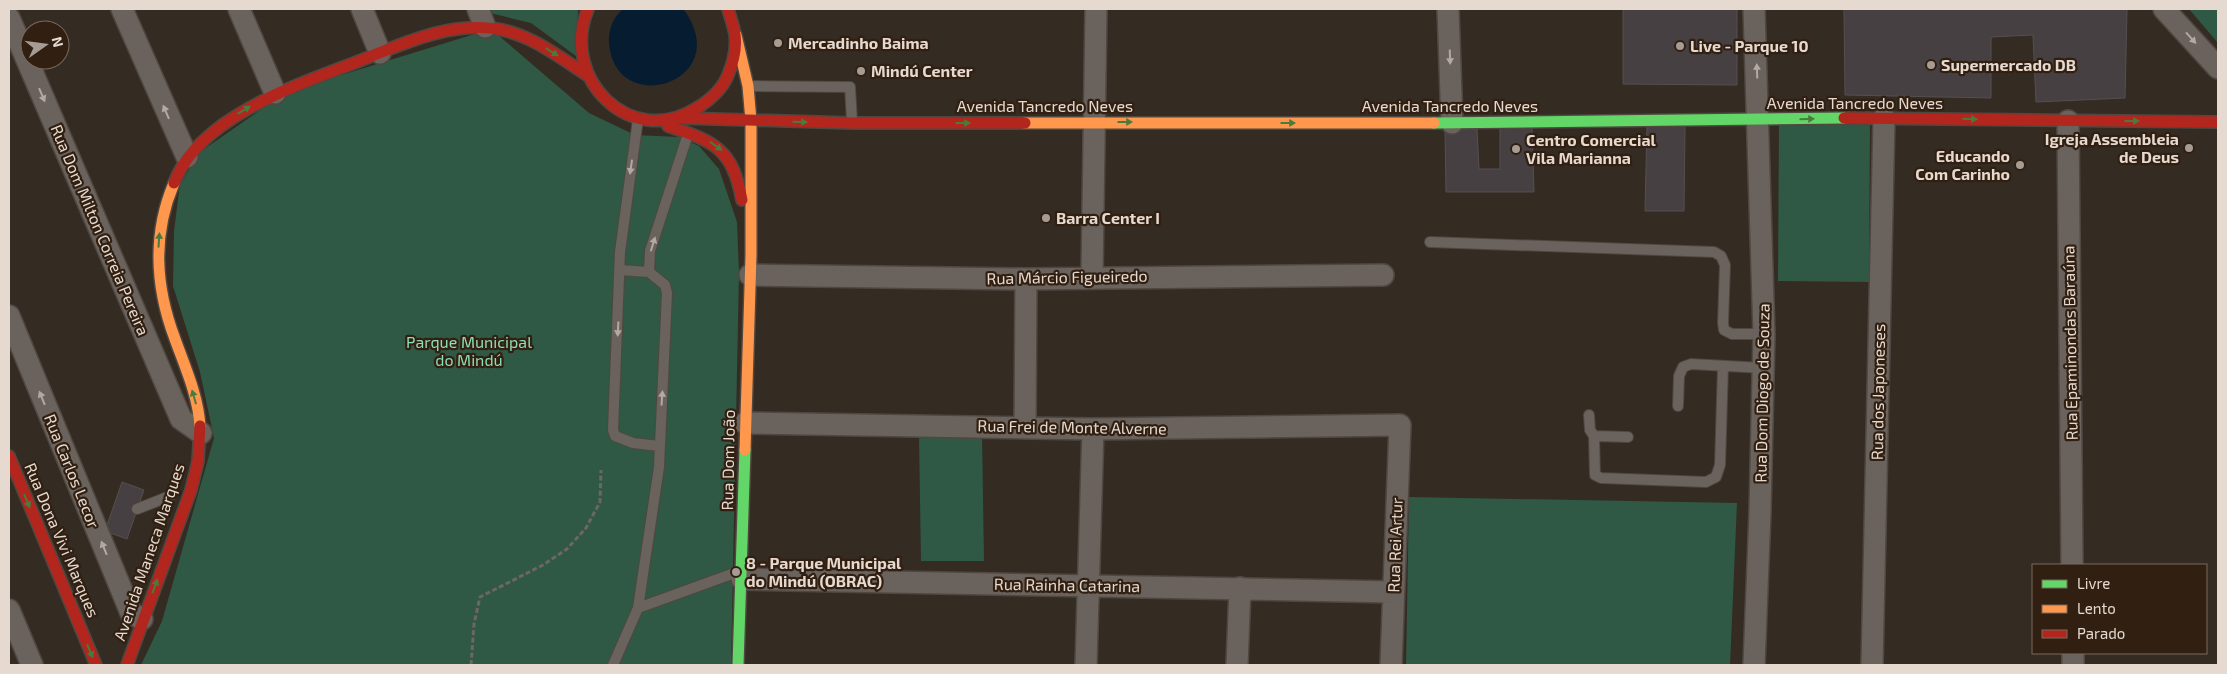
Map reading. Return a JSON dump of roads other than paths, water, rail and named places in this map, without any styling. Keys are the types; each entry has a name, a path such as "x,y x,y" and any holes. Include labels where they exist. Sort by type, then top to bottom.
{"main road":[{"path":"588,9 580,37 581,56 587,75 596,90 608,103 638,119 655,121 681,118 697,111 712,100 723,86 731,70 736,53 736,35"},
{"name":"Rua Dom João","path":"730,12 748,86 751,121 751,265 738,665"},
{"name":"Avenida Maneca Marques","path":"188,428 199,413 167,316 158,271 158,236 181,145 219,127 244,110 270,82 376,43 468,27 475,14 532,40 587,75"},
{"name":"Avenida Tancredo Neves","path":"681,118 852,123 1452,123 1884,118 2218,122"},
{"name":"Rua Dom João","path":"655,121 712,142 724,152 735,169 740,188 751,265"},
{"name":"Avenida Maneca Marques","path":"127,665 134,612 188,498 199,453 178,400 157,333"},
{"name":"Rua Dona Vivi Marques","path":"9,456 96,665"},
{"name":"Avenida Maneca Marques","path":"164,514 171,491"}],"street":[{"path":"122,9 181,145"},
{"path":"240,9 270,82"},
{"path":"362,9 376,43"},
{"path":"1092,277 1096,9"},
{"path":"1448,9 1452,123"},
{"name":"Rua Dom Diogo de Souza","path":"1754,9 1759,120 1764,334 1754,665"},
{"path":"2164,9 2218,68"},
{"name":"Rua Dom Milton Correia Pereira","path":"9,18 188,428"},
{"name":"Rua dos Japoneses","path":"1872,665 1884,118"},
{"name":"Rua Epaminondas Baraúna","path":"2068,121 2072,564"},
{"name":"Rua Márcio Figueiredo","path":"751,265 1026,279 1383,275"},
{"path":"1025,427 1026,279"},
{"name":"Rua Carlos Lecor","path":"9,316 134,612"},
{"name":"Rua Frei de Monte Alverne","path":"745,423 1093,429 1400,425"},
{"name":"Rua Rei Artur","path":"1391,665 1400,425"},
{"path":"1086,665 1093,429"},
{"name":"Rua Rainha Catarina","path":"742,575 1393,592"},
{"path":"1238,665 1240,588"},
{"path":"9,610 32,665"}],"lane":[{"path":"748,86 850,87 852,123"},
{"path":"638,119 620,252 614,433 617,437 633,443 659,446"},
{"path":"649,272 650,251 688,133"},
{"path":"1430,242 1714,252 1721,256 1725,265 1724,330 1732,334 1764,334"},
{"path":"613,665 638,608 659,467 667,292 665,285 649,272 619,270"},
{"path":"1678,406 1679,376 1683,367 1690,364 1763,368"},
{"path":"1589,415 1590,430 1594,436 1595,475 1601,478 1706,482 1716,477 1720,466 1723,366"},
{"path":"1594,436 1628,437"},
{"path":"137,509 171,491"},
{"path":"638,608 742,575"}],"water":[{"path":"623,9 684,10 696,35 695,56 685,72 668,82 649,85 631,80 616,67 609,43 609,34 614,20"}],"place":[{"name":"Mercadinho Baima","path":"778,43"},
{"name":"Live - Parque 10","path":"1680,46"},
{"name":"Supermercado DB","path":"1931,65"},
{"name":"Mindú Center","path":"861,71"},
{"name":"Igreja Assembleia de Deus","path":"2189,148"},
{"name":"Centro Comercial Vila Marianna","path":"1516,149"},
{"name":"Educando Com Carinho","path":"2020,165"},
{"name":"Barra Center I","path":"1046,218"},
{"name":"8 - Parque Municipal do Mindú (OBRAC)","path":"736,572"}],"park label":[{"name":"Parque Municipal do Mindú","path":"469,351"}]}
